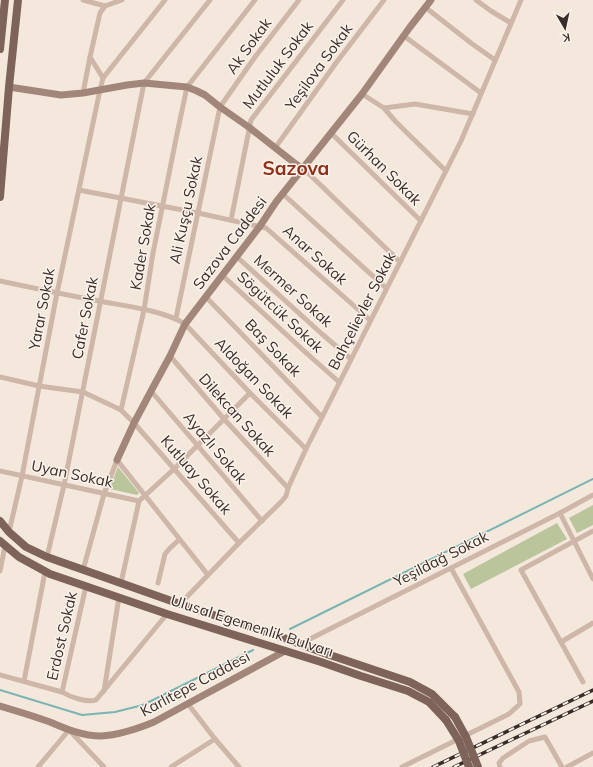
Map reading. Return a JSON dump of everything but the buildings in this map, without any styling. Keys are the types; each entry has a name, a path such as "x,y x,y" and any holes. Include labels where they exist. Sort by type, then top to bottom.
{"main road":[{"path":"0,49 5,0"},
{"path":"0,197 8,88 18,0"},
{"name":"Ulusal Egemenlik Bulvarı","path":"0,521 9,532 26,547 47,557 410,682 432,694 455,717 466,737 478,767"},
{"name":"Ulusal Egemenlik Bulvarı","path":"3,543 19,557 45,572 167,614 408,691 429,702 446,720 459,741 469,767"},
{"path":"167,614 180,604"}],"street":[{"path":"83,0 105,6 122,0"},
{"path":"90,57 103,78 165,0"},
{"path":"144,83 210,0"},
{"path":"187,87 255,0"},
{"name":"Ak Sokak","path":"220,107 255,57 299,0"},
{"name":"Mutluluk Sokak","path":"232,220 251,120 342,0"},
{"name":"Yeşilova Sokak","path":"275,148 384,0"},
{"name":"Sazova Caddesi","path":"117,460 134,423 170,356 185,324 283,194 362,94 431,0"},
{"path":"476,0 491,12 511,23"},
{"name":"Bahçelievler Sokak","path":"180,604 286,496 288,488 306,449 339,382 461,141 521,0"},
{"path":"83,93 100,13 105,6"},
{"path":"425,8 495,60"},
{"path":"404,36 481,93"},
{"name":"Yarar Sokak","path":"9,532 22,476 78,190 103,78"},
{"path":"8,88 62,95 144,83 187,87 197,90 304,169 400,262"},
{"name":"Cafer Sokak","path":"47,557 64,485 144,83"},
{"name":"Kader Sokak","path":"121,410 144,310 153,253 176,134 187,87"},
{"path":"362,94 384,108 396,122 445,170"},
{"path":"384,108 415,104 473,114"},
{"name":"Ali Kuşçu Sokak","path":"176,318 220,107"},
{"name":"Gürhan Sokak","path":"331,133 421,221"},
{"path":"78,190 260,226"},
{"path":"283,194 386,288"},
{"name":"Anar Sokak","path":"260,226 266,228 370,320"},
{"name":"Mermer Sokak","path":"237,256 351,359"},
{"name":"Sögütcük Sokak","path":"222,275 339,382"},
{"name":"Aldoğan Sokak","path":"0,281 144,310 176,318 185,324 250,393 306,449"},
{"name":"Baş Sokak","path":"206,297 322,417"},
{"name":"Dilekcan Sokak","path":"170,356 224,419 288,488"},
{"name":"Kutluay Sokak","path":"0,377 39,386 83,392 121,410 239,543"},
{"name":"Ayazlı Sokak","path":"151,391 262,521"},
{"path":"121,583 139,501 174,469 250,393"},
{"path":"84,570 104,494 117,460"},
{"path":"117,460 208,575"},
{"name":"Uyan Sokak","path":"0,471 139,501"},
{"name":"Yeşildağ Sokak","path":"300,644 593,495"},
{"path":"560,513 593,579"},
{"path":"583,682 521,570 593,531"},
{"path":"158,583 164,554 179,540"},
{"path":"0,571 3,543"},
{"path":"402,767 509,714 520,704 519,692 451,568"},
{"path":"24,681 45,572"},
{"name":"Erdost Sokak","path":"62,692 86,586"},
{"path":"104,691 119,597"},
{"path":"0,675 62,692 91,702 96,700 104,691 167,614"},
{"path":"561,642 593,623"},
{"name":"Karlıtepe Caddesi","path":"1,709 50,722 83,734 100,736 117,734 138,729 154,722 285,651"},
{"path":"188,704 239,767"},
{"path":"38,767 69,730 104,767"},
{"path":"500,767 499,763 509,753 529,741 545,737 562,767"},
{"path":"171,767 215,739"},
{"path":"567,767 593,753"}],"green space":[{"path":"118,467 139,493 137,495 110,489"},
{"path":"593,505 593,525 577,533 569,518"},
{"path":"557,523 567,539 471,589 463,574"}],"waterway":[{"path":"290,629 593,479"},
{"path":"0,690 82,715 115,712 143,705 253,650"}],"railway":[{"path":"433,767 593,690"},
{"path":"454,767 593,701"}],"district":[{"name":"Sazova","path":"296,168"}]}
